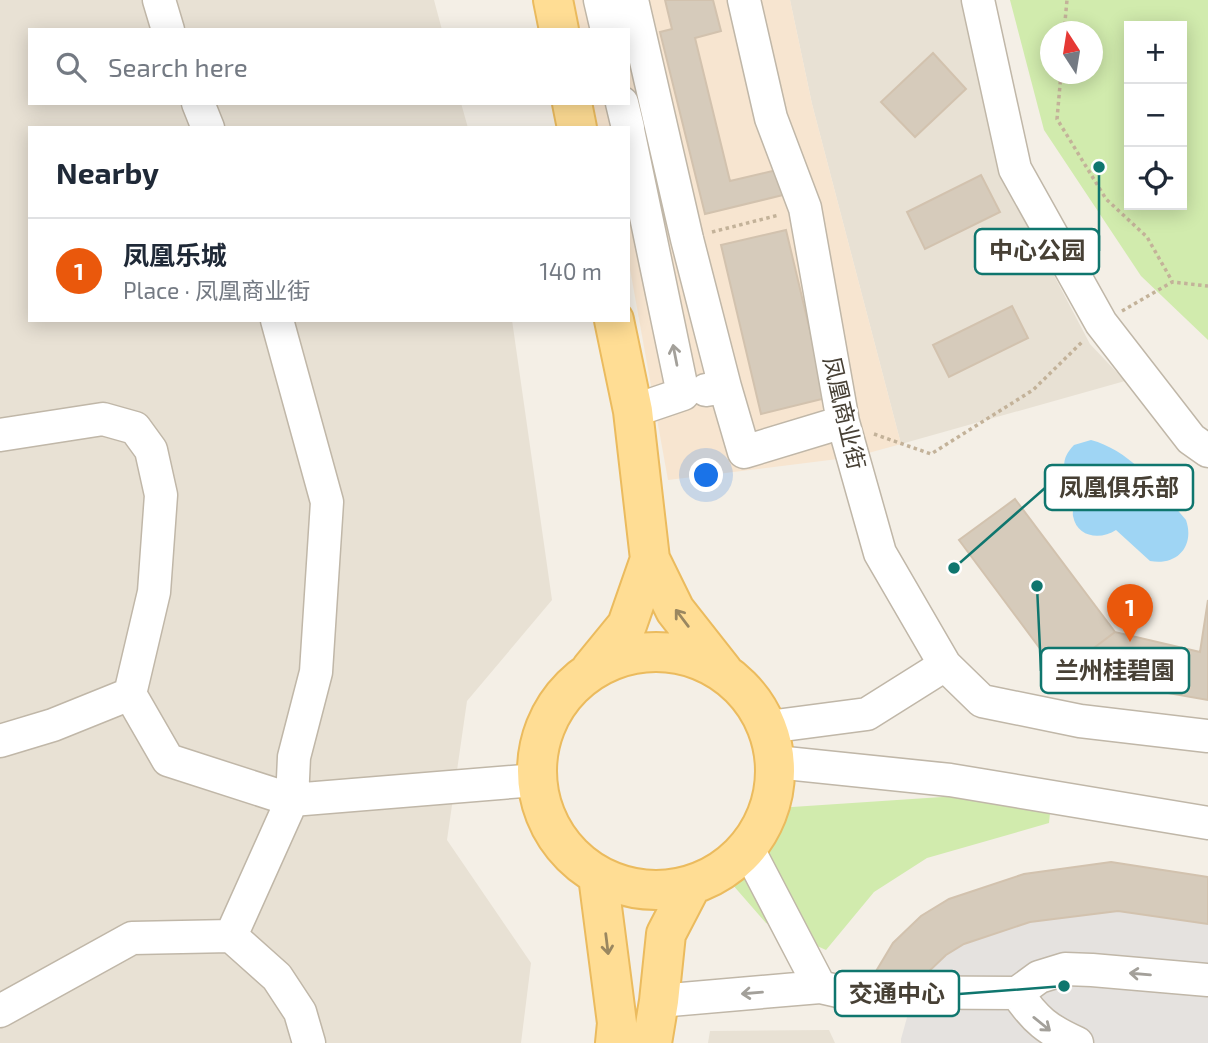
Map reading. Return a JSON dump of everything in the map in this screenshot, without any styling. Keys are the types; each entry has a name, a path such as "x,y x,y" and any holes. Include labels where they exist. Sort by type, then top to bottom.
{"main road":[{"path":"553,0 559,28"},
{"path":"572,105 577,126"},
{"path":"614,322 633,411 650,559 675,610 724,671 750,696 772,744 771,808 748,849 722,871 691,886 668,890 621,886 598,876 574,859 555,836 541,809 536,780 538,748 548,718 566,692 590,670 627,625 650,559"},
{"path":"590,670 622,656 657,651 692,656 724,671"},
{"path":"598,876 617,1023 615,1043"},
{"path":"652,1043 666,934 691,886"}],"street":[{"path":"159,0 167,28"},
{"path":"600,0 607,28"},
{"path":"632,0 687,239 744,452 843,422"},
{"name":"凤凰商业街","path":"744,0 771,118 805,208 843,422 880,553 945,665 982,701 1080,721 1208,736"},
{"path":"978,0 1015,169 1101,323 1191,439 1208,451"},
{"path":"199,105 207,126"},
{"path":"622,105 627,126"},
{"path":"630,139 683,394"},
{"path":"231,936 292,800 293,757 316,672 327,502 278,322"},
{"path":"633,411 683,394 725,387"},
{"path":"0,435 103,419 135,428 151,450 161,495 154,592 130,694 168,761 292,800 536,780"},
{"path":"772,744 867,714 945,665"},
{"path":"0,741 53,725 130,694"},
{"path":"772,744 950,780 1208,823"},
{"path":"748,849 820,987"},
{"path":"0,1011 132,937 231,936 277,976 300,1012 309,1043"},
{"path":"659,1001 820,987 842,992 1017,993 1039,977 1065,969 1208,980"},
{"path":"1017,993 1032,1016 1053,1032 1077,1043"}],"path":[{"path":"1065,21 1067,0"},
{"path":"1059,84 1057,119 1106,199 1147,237 1172,282"},
{"path":"687,239 805,208"},
{"path":"843,422 931,454 1033,390 1101,323 1172,282 1208,286"}],"shaded area":[{"path":"0,0 434,0 441,28 28,28 28,105 462,105 467,126 28,126 28,322 512,322 552,600 467,701 447,840 531,963 521,1043 0,1043"},
{"path":"568,0 790,0 812,104 901,444 854,457 668,480 630,269 630,126 597,126 591,105 630,105 630,28 573,28"},
{"path":"790,0 963,0 1000,173 1090,344 1125,381 901,444 812,104"},
{"path":"1118,911 1208,924 1208,1043 901,1043 913,996 925,975 946,955 964,944 1030,922"},
{"path":"829,1030 835,1043 708,1043 710,1031"}],"green space":[{"path":"1010,0 1208,0 1208,340 1141,276 1044,130"},
{"path":"957,796 1051,803 1049,823 927,858 874,892 826,950 766,923 725,876 747,810"}],"water":[{"path":"1091,440 1106,445 1144,472 1186,520 1186,546 1176,557 1160,562 1150,561 1116,530 1097,536 1079,529 1073,516 1075,500 1064,466 1074,445"}],"building":[{"path":"665,0 713,0 721,31 695,38 730,181 777,170 783,195 705,214 660,32 672,29"},
{"path":"933,53 966,89 915,137 881,102"},
{"path":"981,175 1000,212 925,249 907,212"},
{"path":"786,230 826,398 761,414 721,245"},
{"path":"1012,306 1028,338 949,377 933,345"},
{"path":"1015,499 1115,632 1059,674 959,540"},
{"path":"1208,600 1208,700 1059,674 1115,632 1200,652"},
{"path":"1111,862 1208,877 1208,924 1118,911 1030,922 964,944 946,955 925,975 913,996 875,973 893,943 921,916 949,899 1024,874"}],"place":[{"name":"中心公园","path":"1099,167"},
{"name":"凤凰俱乐部","path":"954,568"},
{"name":"兰州桂碧園","path":"1037,586"},
{"name":"凤凰乐城","path":"1130,642"},
{"name":"交通中心","path":"1064,986"}]}
